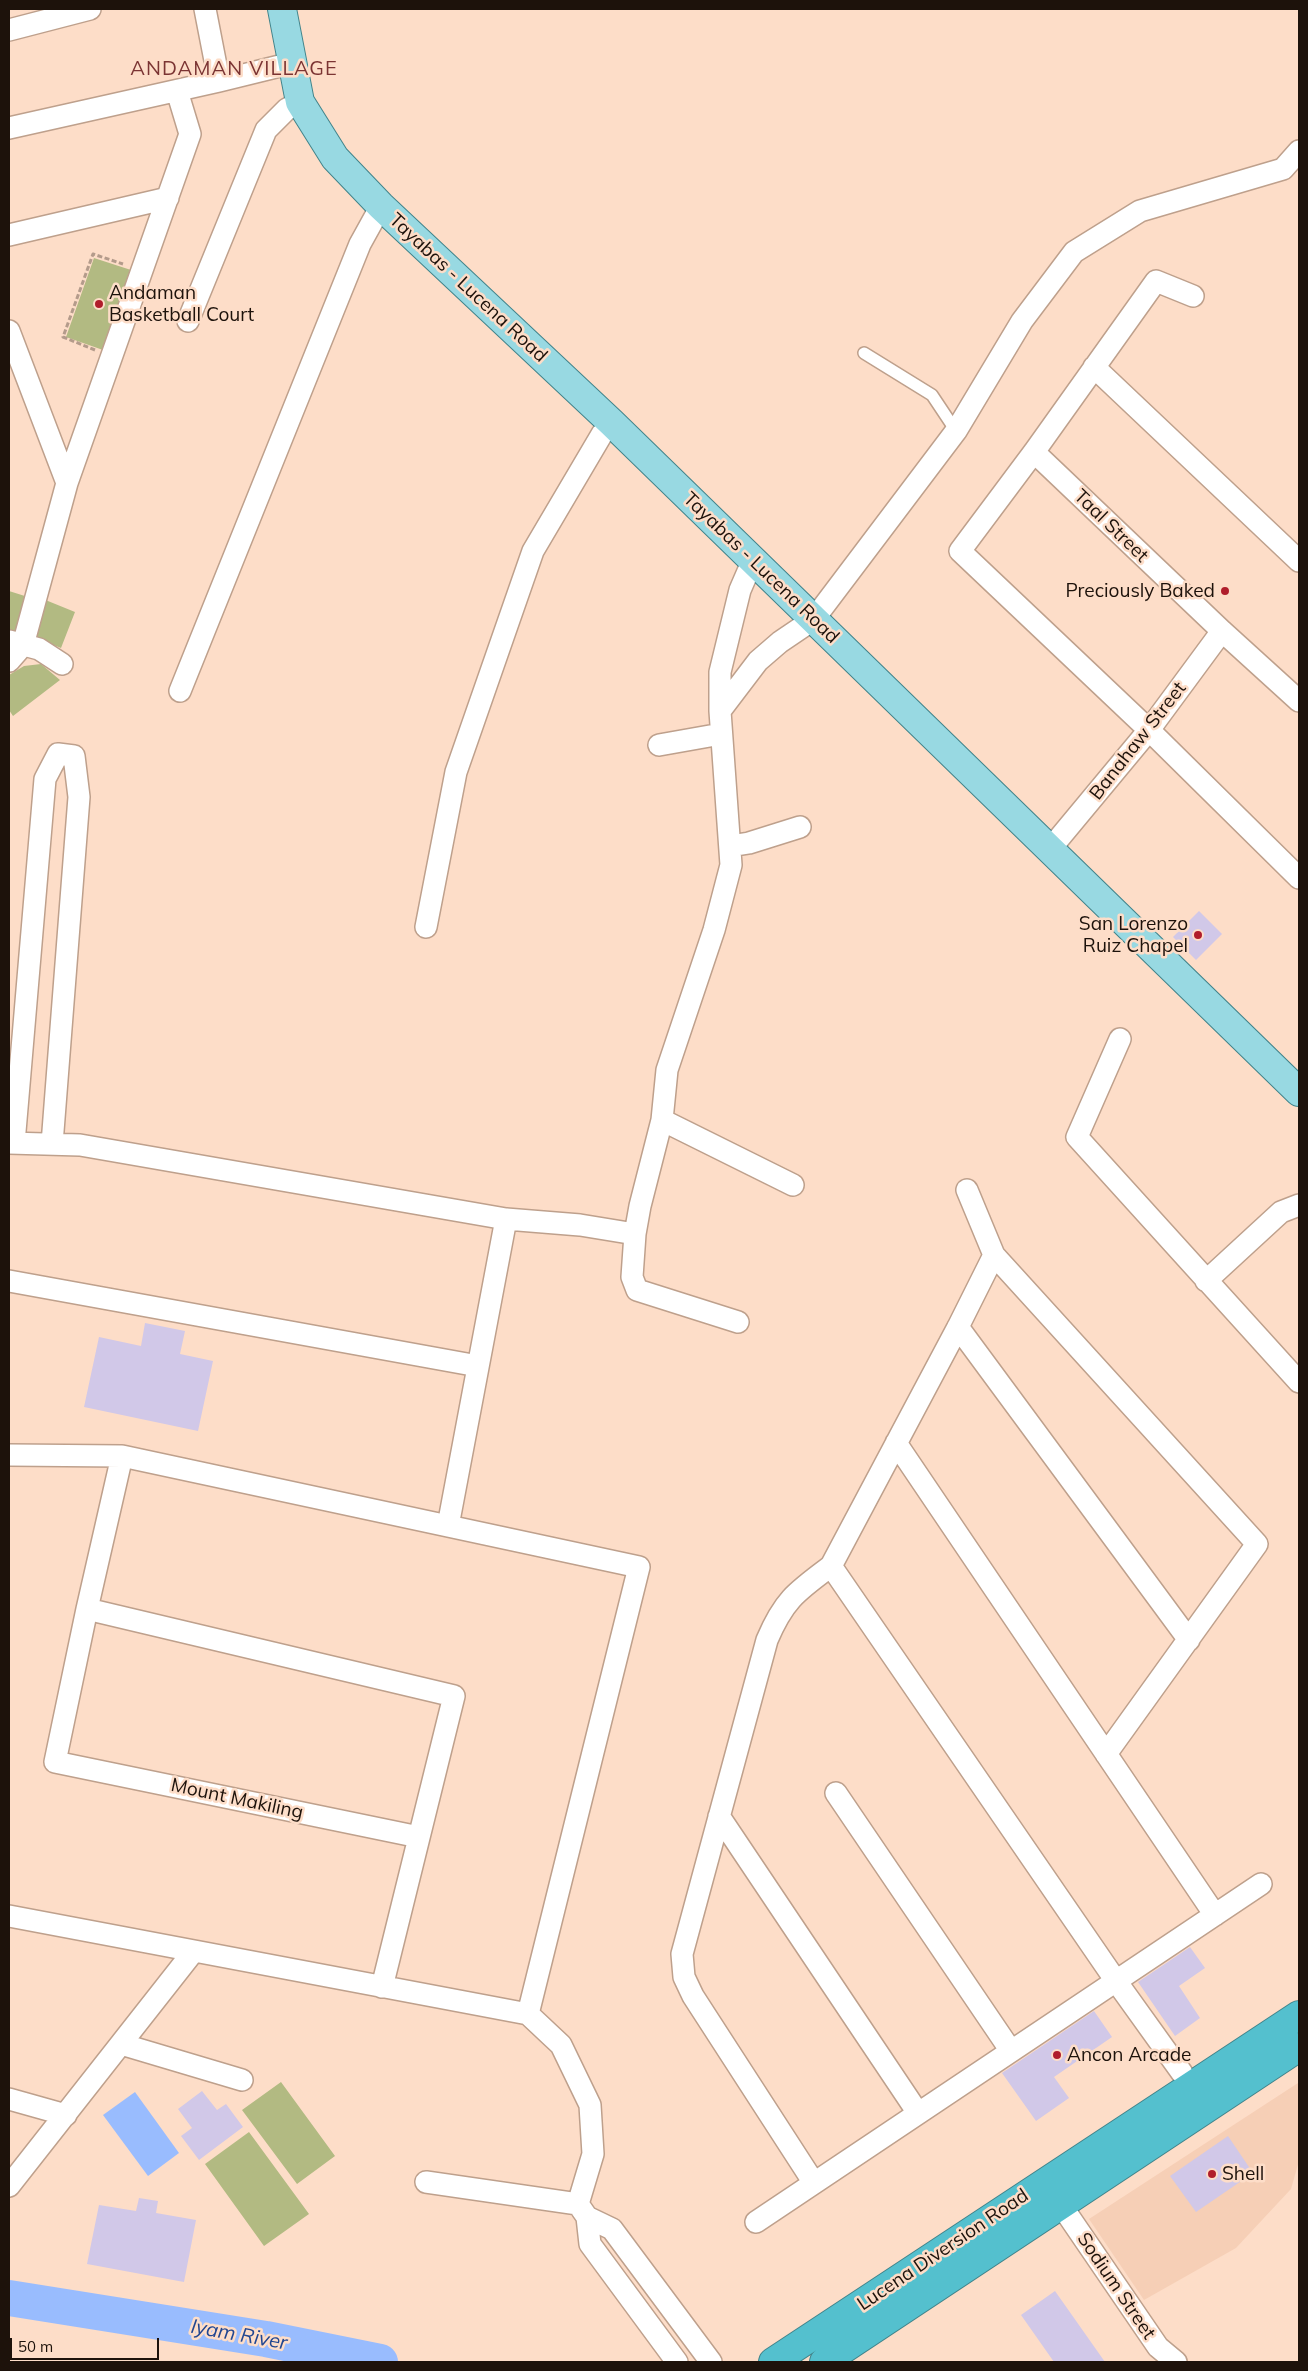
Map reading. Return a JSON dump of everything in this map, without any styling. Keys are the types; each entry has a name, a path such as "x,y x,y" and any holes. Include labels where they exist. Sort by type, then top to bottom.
{"highway":[{"name":"Lucena Diversion Road","path":"1113,2137 1182,2072 1299,1994"},
{"name":"Lucena Diversion Road","path":"773,2362 1299,2015"},
{"name":"Lucena Diversion Road","path":"824,2362 1299,2047"},
{"name":"Lucena Diversion Road","path":"1129,2160 1215,2123 1299,2068"}],"main road":[{"name":"Tayabas - Lucena Road","path":"282,9 300,102 335,158 381,206 612,423 1299,1092"}],"street":[{"path":"9,30 90,9"},
{"path":"204,9 219,81"},
{"path":"9,128 178,91 292,63"},
{"path":"9,661 16,643 27,624 67,483 190,134 178,91"},
{"path":"188,320 266,130 286,109 300,102"},
{"path":"720,711 758,662 780,642 814,619 956,431 1022,321 1074,252 1140,211 1283,169 1299,152"},
{"path":"9,235 168,198"},
{"path":"180,690 360,244 381,206"},
{"path":"1193,296 1156,281 1034,452 960,551 1149,730 1299,878"},
{"path":"10,341 67,483"},
{"path":"1094,367 1299,561"},
{"path":"426,927 456,772 533,551 602,434 612,423"},
{"name":"Taal Street","path":"1034,452 1222,631 1299,701"},
{"path":"738,1322 637,1290 632,1277 635,1234 640,1206 662,1120 667,1070 714,930 731,865 720,711 720,672 740,590 753,560"},
{"name":"Banahaw Street","path":"1050,848 1149,730 1222,631"},
{"path":"16,643 39,649 62,664"},
{"path":"659,745 722,734"},
{"path":"52,1144 79,797 74,756 58,754 45,779 12,1143 80,1145 506,1219 580,1225 635,1234"},
{"path":"730,846 749,843 800,828"},
{"path":"1120,1039 1077,1137 1299,1382"},
{"path":"662,1120 793,1185"},
{"path":"967,1190 994,1255 1257,1544 1106,1754"},
{"path":"1206,1281 1281,1212 1299,1205"},
{"path":"448,1526 506,1219"},
{"path":"814,2183 693,1996 684,1976 682,1954 686,1932 770,1631 778,1614 796,1592 831,1566 958,1327 994,1255"},
{"path":"9,1281 478,1366"},
{"path":"958,1327 1188,1640"},
{"path":"896,1443 1215,1915"},
{"path":"9,1455 122,1456 639,1567 528,2014"},
{"path":"122,1456 87,1609 454,1696 382,1987"},
{"path":"831,1566 1116,1981 1182,2072"},
{"name":"Mount Makiling","path":"87,1609 55,1762 419,1837"},
{"path":"836,1792 1011,2051"},
{"path":"719,1816 918,2113"},
{"path":"756,2222 1260,1884"},
{"path":"9,1916 528,2014 561,2045 590,2105 593,2154 582,2210 590,2244 677,2362"},
{"path":"9,2186 193,1952"},
{"path":"121,2044 242,2080"},
{"path":"9,2099 66,2115"},
{"path":"426,2182 582,2210 612,2229 711,2362"},
{"name":"Sodium Street","path":"1061,2205 1158,2347 1176,2362"}],"lane":[{"path":"864,353 932,395 956,431"}],"path":[{"path":"112,356 63,337 92,254 142,270"}],"shaded area":[{"path":"1298,2083 1299,2161 1291,2189 1236,2248 1144,2300 1089,2219"}],"green space":[{"name":"Andaman Basketball Court","path":"94,258 131,270 103,350 66,337"},
{"path":"9,591 28,597 15,640 9,638"},
{"path":"43,599 75,612 61,648 28,635"},
{"path":"41,664 60,680 13,716 9,710 9,675 24,666"},
{"path":"281,2082 335,2156 297,2184 242,2110"},
{"path":"249,2132 309,2214 264,2246 205,2164"}],"water":[{"path":"135,2092 179,2153 148,2176 103,2115"}],"building":[{"name":"San Lorenzo Ruiz Chapel","path":"1199,911 1222,934 1196,960 1173,937"},
{"path":"145,1323 185,1331 180,1354 213,1361 198,1431 84,1407 99,1337 141,1346"},
{"path":"1190,1947 1205,1968 1179,1986 1200,2018 1175,2036 1138,1982"},
{"name":"Ancon Arcade","path":"1094,2011 1112,2037 1054,2077 1069,2098 1036,2121 1002,2073"},
{"path":"202,2091 217,2110 226,2104 243,2127 199,2160 181,2136 192,2128 178,2109"},
{"name":"Shell","path":"1228,2136 1253,2173 1196,2212 1170,2176"},
{"path":"139,2198 158,2201 156,2213 196,2220 184,2282 87,2264 99,2205 136,2211"},
{"path":"1055,2291 1105,2362 1054,2362 1021,2315"}],"waterway":[{"name":"Iyam River","path":"9,2298 266,2339 380,2362"}],"place":[{"name":"Andaman Basketball Court","path":"99,304"},
{"name":"Preciously Baked","path":"1225,591"},
{"name":"San Lorenzo Ruiz Chapel","path":"1198,935"},
{"name":"Ancon Arcade","path":"1057,2055"},
{"name":"Shell","path":"1212,2174"}],"district":[{"name":"ANDAMAN VILLAGE","path":"234,69"}]}
